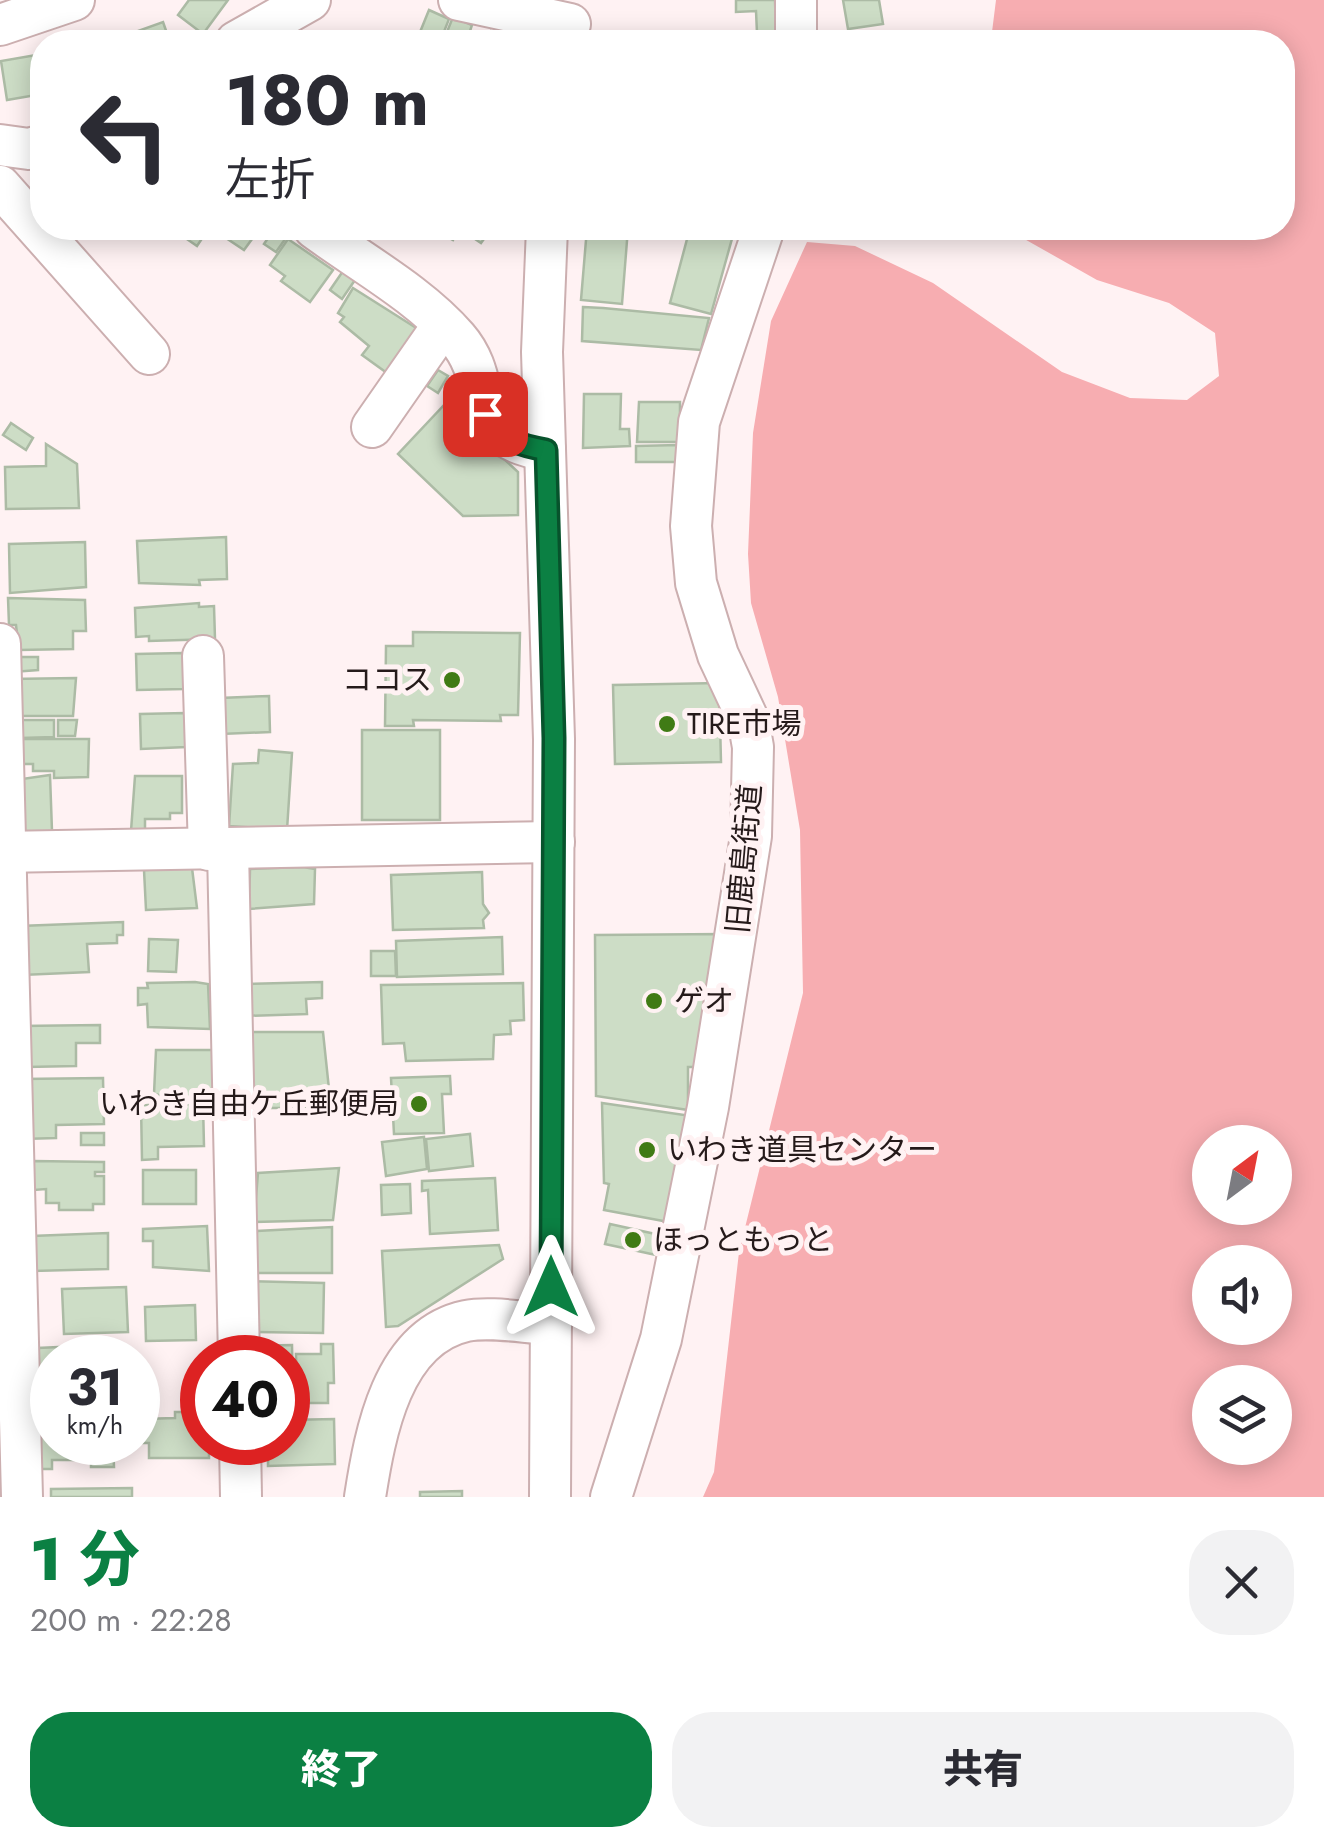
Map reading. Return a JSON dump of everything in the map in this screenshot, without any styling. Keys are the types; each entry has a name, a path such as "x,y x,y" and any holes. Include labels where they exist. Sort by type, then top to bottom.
{"street":[{"path":"0,25 74,0"},
{"path":"257,30 310,0"},
{"path":"459,0 570,22"},
{"path":"796,0 796,30"},
{"path":"30,149 1,158 30,196"},
{"path":"63,240 149,354"},
{"path":"330,240 443,324 470,361 495,430 520,446 546,450"},
{"path":"546,240 542,352 554,842 550,1497"},
{"name":"旧鹿島街道","path":"611,1497 660,1339 708,1107 751,836 753,747 748,719 718,655 696,583 691,526 699,422 760,240"},
{"path":"372,426 443,324"},
{"path":"0,644 8,1230 22,1497"},
{"path":"204,656 218,850 237,1335"},
{"path":"3,852 554,842"},
{"path":"364,1497 394,1385 421,1341 466,1321 551,1324"},
{"path":"240,1465 241,1497"}],"shaded area":[{"path":"996,0 1324,0 1324,1497 703,1497 714,1472 739,1252 803,993 800,830 778,697 751,603 748,554 753,433 771,321 807,242 855,246 933,283 1062,372 1130,398 1187,400 1219,376 1215,333 1169,303 1097,280 1026,240 1295,240 1295,30 992,30"}],"building":[{"path":"189,0 228,0 206,30 198,30 178,15"},
{"path":"736,0 775,0 776,30 757,30 756,11 736,12"},
{"path":"843,0 879,0 883,24 848,29"},
{"path":"429,10 449,19 445,30 421,30"},
{"path":"453,17 472,25 470,30 448,30"},
{"path":"163,22 166,30 141,30"},
{"path":"30,56 30,96 7,100 1,61"},
{"path":"229,240 251,240 244,250"},
{"path":"267,240 284,240 276,252 264,244"},
{"path":"289,240 333,270 310,302 281,281 285,276 270,265"},
{"path":"586,240 627,240 622,304 581,300"},
{"path":"687,240 732,240 711,314 670,303"},
{"path":"343,271 355,280 342,299 330,290"},
{"path":"353,288 421,331 387,373 362,355 369,346 340,322 344,317 338,313"},
{"path":"583,307 709,318 701,350 582,341"},
{"path":"438,370 448,376 438,393 427,386"},
{"path":"584,394 621,394 620,429 629,429 630,446 583,448"},
{"path":"639,402 680,402 680,442 637,442"},
{"path":"445,404 518,472 518,515 463,516 398,454"},
{"path":"11,423 33,438 26,450 3,435"},
{"path":"46,444 77,464 79,508 6,509 5,467 46,466"},
{"path":"678,445 678,462 636,462 636,446"},
{"path":"226,537 227,579 199,580 200,585 139,583 137,541"},
{"path":"85,542 86,587 10,593 9,544"},
{"path":"8,598 85,600 86,631 73,631 73,649 19,650 16,625 9,625"},
{"path":"199,603 199,607 214,606 215,639 149,641 149,636 136,637 135,608"},
{"name":"ココス","path":"413,632 520,633 518,715 500,715 501,721 413,720 414,726 385,726 386,646 413,646"},
{"path":"183,653 184,689 137,690 136,654"},
{"path":"12,657 38,657 38,670 13,672"},
{"path":"76,678 73,716 11,716 10,679"},
{"name":"TIRE市場","path":"719,683 721,762 615,764 613,685"},
{"path":"269,696 270,732 221,734 220,698"},
{"path":"185,713 186,747 141,749 140,714"},
{"path":"20,720 54,720 54,737 20,738"},
{"path":"58,720 77,720 75,736 58,736"},
{"path":"362,730 440,730 440,820 362,820"},
{"path":"16,739 89,739 88,777 54,778 54,771 33,771 33,764 16,764"},
{"path":"259,750 292,753 287,830 229,826 233,764 258,763"},
{"path":"50,775 52,831 17,832 15,780"},
{"path":"135,776 182,776 182,813 170,813 170,819 145,819 145,831 131,831"},
{"path":"192,868 197,908 146,910 144,870"},
{"path":"250,869 315,869 314,904 249,909"},
{"path":"482,872 483,904 489,913 483,920 484,928 393,930 391,875"},
{"path":"123,922 123,935 117,935 117,943 87,944 89,972 22,975 20,926"},
{"name":"ゲオ","path":"723,934 700,1067 688,1067 688,1110 596,1096 595,935"},
{"path":"502,937 503,974 397,977 396,941"},
{"path":"149,939 178,940 176,972 148,971"},
{"path":"371,951 395,951 396,976 371,976"},
{"path":"322,982 322,998 306,999 307,1014 242,1016 242,984"},
{"path":"147,983 208,984 210,1029 148,1027 147,1004 138,1005 138,988 148,988"},
{"path":"523,983 524,1020 510,1021 511,1034 494,1035 493,1059 406,1061 404,1043 383,1044 381,985"},
{"path":"100,1025 100,1043 76,1043 76,1066 26,1067 20,1026"},
{"path":"250,1032 323,1032 331,1108 245,1108"},
{"path":"156,1050 226,1050 223,1108 154,1094"},
{"path":"450,1076 451,1094 442,1094 444,1133 394,1134 391,1078"},
{"path":"103,1078 104,1124 56,1125 56,1138 23,1139 22,1079"},
{"name":"いわき道具センター","path":"602,1103 698,1117 674,1223 604,1210 609,1184 604,1183"},
{"path":"203,1104 204,1146 158,1147 158,1159 142,1160 141,1105"},
{"path":"81,1133 104,1133 104,1145 81,1145"},
{"path":"470,1134 473,1166 429,1171 426,1139"},
{"path":"424,1137 427,1169 386,1176 382,1142"},
{"path":"33,1161 104,1162 104,1172 95,1172 95,1176 104,1176 104,1204 93,1204 93,1210 59,1210 59,1203 46,1203 46,1189 34,1190"},
{"path":"339,1168 333,1220 254,1222 258,1173"},
{"path":"143,1170 196,1170 196,1204 143,1204"},
{"path":"495,1178 498,1230 430,1234 428,1190 422,1191 422,1181"},
{"path":"410,1184 411,1213 382,1215 381,1185"},
{"name":"ほっともっと","path":"610,1224 660,1235 656,1255 605,1244"},
{"path":"207,1226 209,1271 153,1267 153,1241 143,1241 143,1229"},
{"path":"332,1227 332,1273 254,1273 257,1231"},
{"path":"108,1233 108,1269 33,1271 32,1236"},
{"path":"499,1245 503,1259 398,1326 386,1327 382,1251"},
{"path":"247,1281 324,1283 323,1333 246,1332"},
{"path":"126,1287 128,1332 64,1334 62,1289"},
{"path":"195,1305 196,1335 160,1341 160,1335 146,1335 145,1307"},
{"path":"321,1344 333,1344 334,1383 328,1383 328,1403 310,1403 310,1354 321,1354"},
{"path":"175,1412 180,1412 180,1458 160,1458 160,1418 175,1418"},
{"path":"334,1419 335,1464 310,1465 310,1420"},
{"path":"33,1465 52,1465 52,1469 33,1469"},
{"path":"132,1488 132,1497 51,1497 51,1489"},
{"path":"462,1491 462,1497 420,1497 420,1492"}],"place":[{"name":"ココス","path":"452,680"},
{"name":"TIRE市場","path":"667,724"},
{"name":"ゲオ","path":"654,1001"},
{"name":"いわき自由ケ丘郵便局","path":"419,1104"},
{"name":"いわき道具センター","path":"647,1150"},
{"name":"ほっともっと","path":"633,1240"}],"route":[{"path":"485,414 502,436 520,446 546,450 554,738 551,1287"}]}
